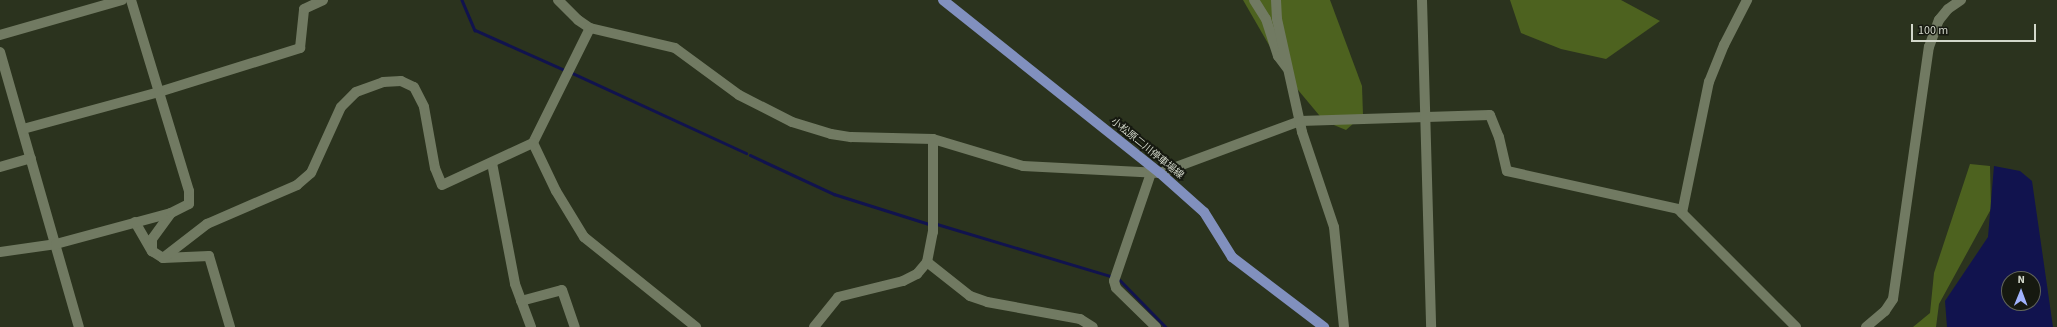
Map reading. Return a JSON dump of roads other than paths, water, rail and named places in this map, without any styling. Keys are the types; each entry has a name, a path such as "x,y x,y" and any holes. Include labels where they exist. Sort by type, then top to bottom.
{"main road":[{"name":"小松原二川停車場線","path":"942,0 1204,212 1232,257 1324,327"}],"street":[{"path":"0,35 122,0"},
{"path":"0,252 56,244 170,213 189,204 190,198 131,0"},
{"path":"23,129 159,92 300,48 304,9 323,0"},
{"path":"558,0 578,20 590,28 675,48 739,95 767,111 813,129 851,137 933,139 1023,166 1155,173 1300,121 1490,115 1499,137 1507,171 1672,207 1682,213 1796,327"},
{"path":"1254,0 1266,19 1278,56 1289,70"},
{"path":"1276,0 1278,19 1300,121 1334,227 1344,327"},
{"path":"1422,0 1431,327"},
{"path":"1682,213 1709,82 1724,45 1747,0"},
{"path":"1866,327 1885,311 1893,299 1929,47 1939,20 1948,9 1961,0"},
{"path":"163,258 207,224 297,185 311,173 341,107 356,92 383,82 401,80 414,87 424,107 436,168 442,185 492,163 504,155 533,143 590,28"},
{"path":"0,52 5,88 23,129 79,327"},
{"path":"814,327 838,297 903,281 917,274 927,262 933,232 933,139"},
{"path":"533,143 556,191 584,237 696,327"},
{"path":"0,167 31,158"},
{"path":"492,163 515,284 531,327"},
{"path":"1155,173 1114,281 1116,288 1156,327"},
{"path":"152,250 152,239 170,213"},
{"path":"135,222 152,250 163,258 209,256 230,327"},
{"path":"927,262 970,296 987,302 1080,319 1093,327"},
{"path":"521,302 562,290 575,327"}],"waterway":[{"path":"462,0 475,30 565,70"},
{"path":"570,72 746,153"},
{"path":"750,155 834,194 929,224"},
{"path":"937,224 1110,276"},
{"path":"1120,280 1166,327"}]}
